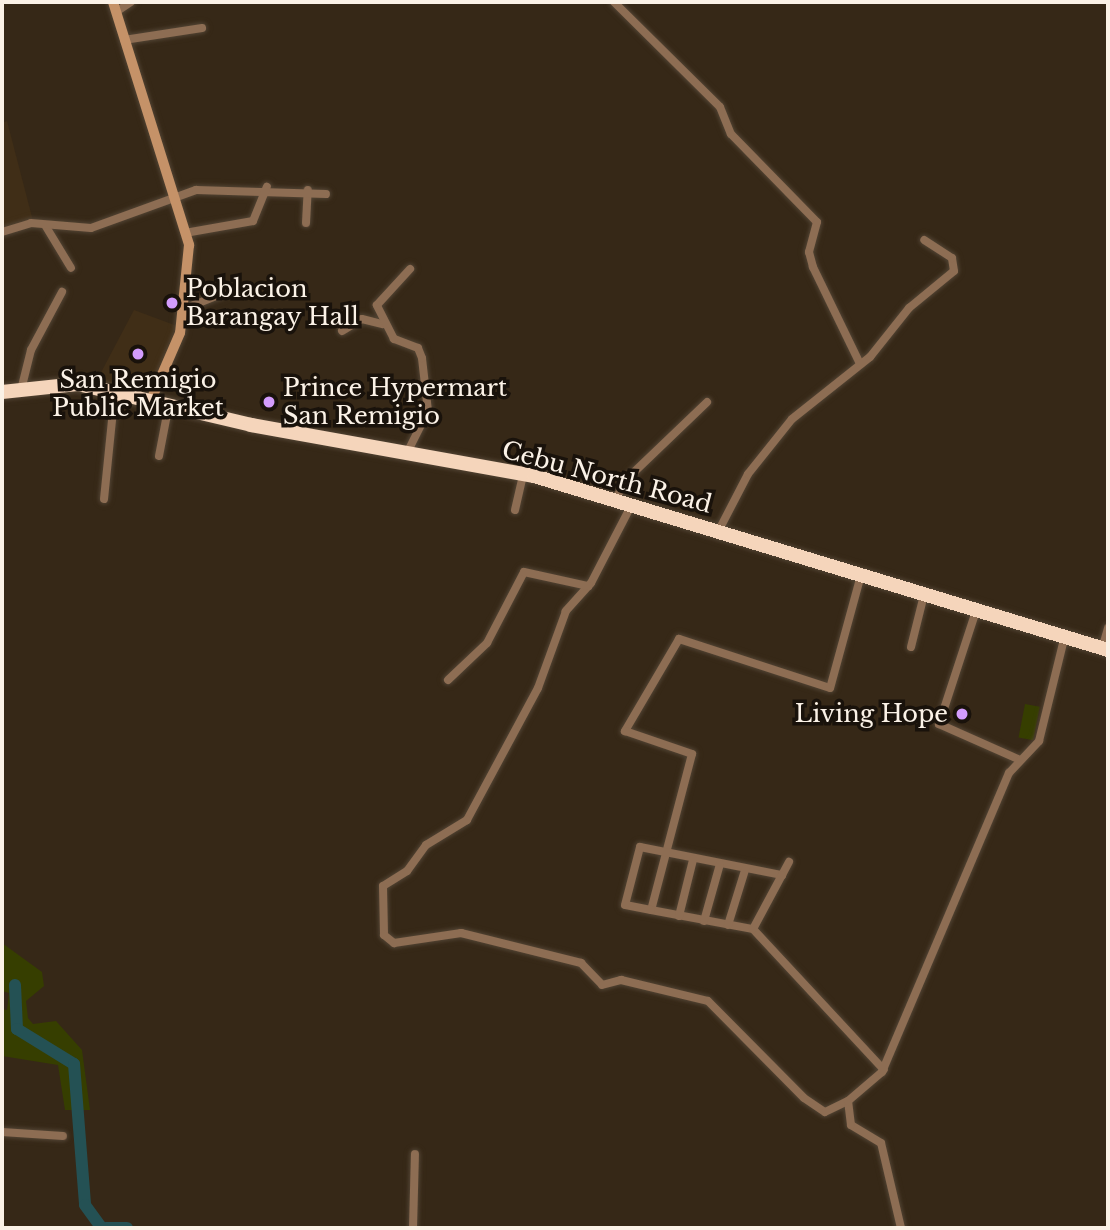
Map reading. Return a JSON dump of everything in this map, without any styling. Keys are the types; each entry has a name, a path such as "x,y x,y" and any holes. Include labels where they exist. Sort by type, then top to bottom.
{"highway":[{"name":"Cebu North Road","path":"2,392 22,386 115,390 169,404 523,474 719,530 924,595 975,614 1105,649"}],"street":[{"path":"131,2 115,7 185,233 186,308 151,400"},
{"path":"614,2 720,107 731,134 817,222 809,252 813,267 860,364"},
{"path":"124,40 202,28"},
{"path":"185,233 253,221 267,187"},
{"path":"2,232 45,225 91,228 174,195 267,187 326,194"},
{"path":"306,223 308,190"},
{"path":"45,225 71,268"},
{"path":"719,530 748,474 792,419 860,364 909,308 954,271 952,258 924,240"},
{"path":"407,453 428,411 426,381 418,348 394,339 382,324 377,305 410,269"},
{"path":"186,308 234,289"},
{"path":"22,386 32,350 62,292"},
{"path":"342,331 362,319 382,324"},
{"path":"104,499 115,390"},
{"path":"615,499 632,474 707,402"},
{"path":"159,456 169,404"},
{"path":"514,510 523,474"},
{"path":"632,505 588,586 566,611 538,688 467,820 426,845 383,886 384,935 394,943 461,933 580,963 602,985 621,981 708,1001 804,1098 825,1112 848,1101 884,1070 1009,774 1018,759 1040,741 1063,639"},
{"path":"448,680 487,643 524,572 588,586"},
{"path":"651,910 691,751 625,731 673,642 688,640 830,688 861,575"},
{"path":"911,647 924,595"},
{"path":"975,614 939,724 1001,756 1018,759"},
{"path":"1105,649 1108,628"},
{"path":"1001,756 1009,774"},
{"path":"782,875 664,855 640,847 625,905 753,929 884,1070"},
{"path":"679,916 693,860"},
{"path":"753,929 789,862"},
{"path":"704,921 720,864"},
{"path":"728,925 745,870"},
{"path":"848,1101 851,1125 881,1143 901,1228"},
{"path":"2,1132 63,1136"},
{"path":"413,1228 415,1154"}],"shaded area":[{"path":"7,121 33,221 2,229 2,123"},
{"name":"San Remigio Public Market","path":"134,310 177,326 150,394 96,382"}],"green space":[{"path":"1025,704 1040,707 1033,740 1019,737"},
{"path":"2,943 42,972 44,986 26,1001 28,1018 33,1024 56,1021 82,1050 90,1110 65,1110 58,1065 2,1056 2,1009 7,1010 9,993 2,991"}],"waterway":[{"path":"15,985 17,1029 74,1064 85,1205 102,1228"},
{"path":"106,1228 127,1228"}],"place":[{"name":"Poblacion Barangay Hall","path":"172,303"},
{"name":"San Remigio Public Market","path":"138,354"},
{"name":"Prince Hypermart San Remigio","path":"269,402"},
{"name":"Living Hope","path":"962,714"}]}
